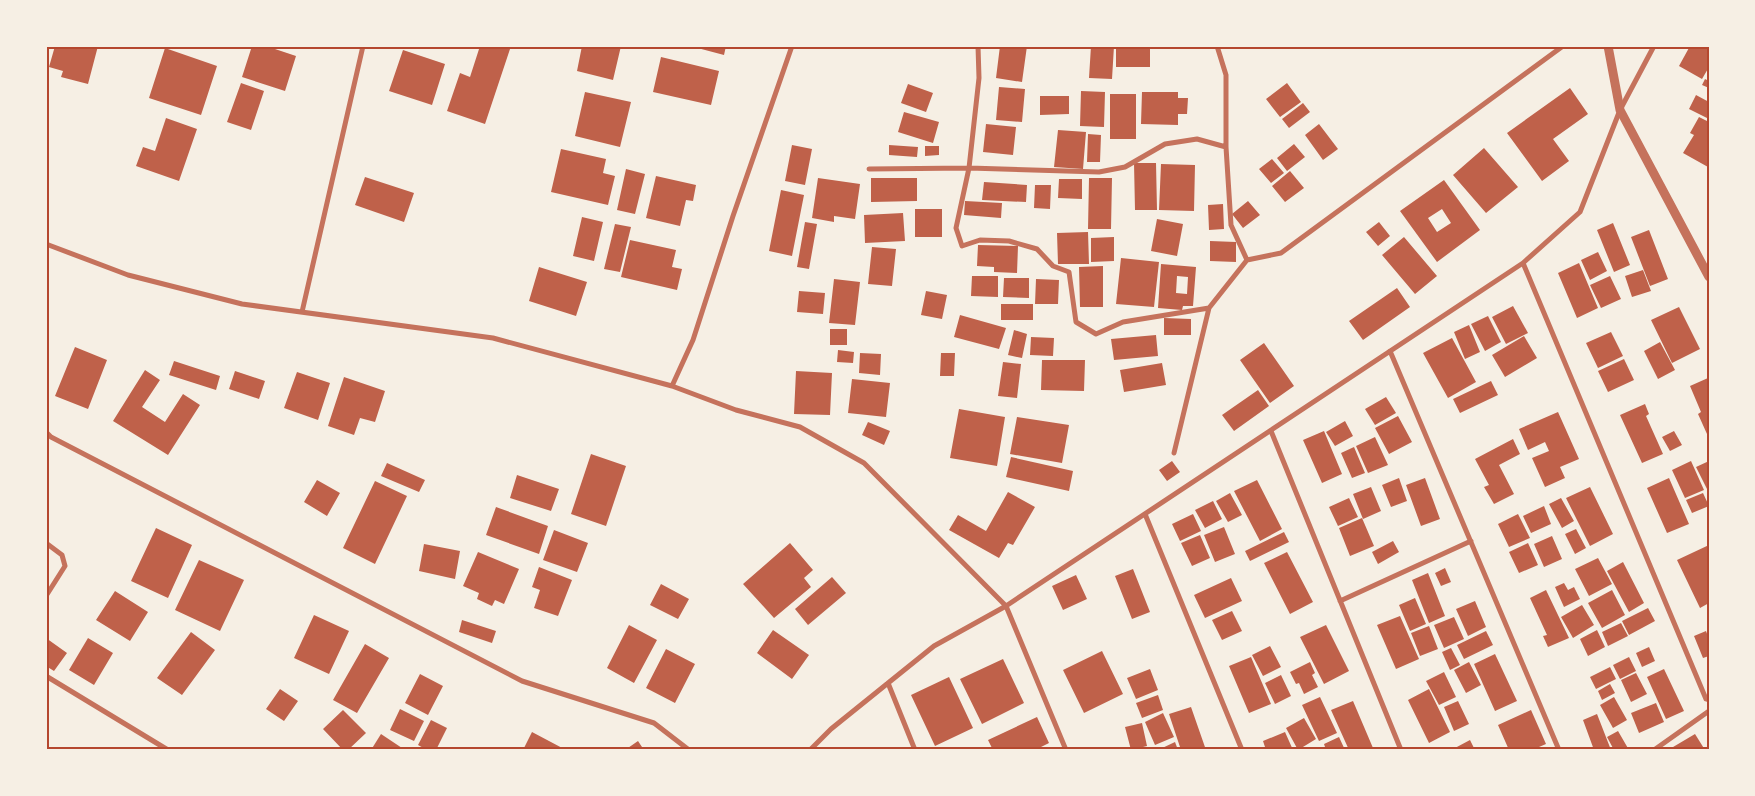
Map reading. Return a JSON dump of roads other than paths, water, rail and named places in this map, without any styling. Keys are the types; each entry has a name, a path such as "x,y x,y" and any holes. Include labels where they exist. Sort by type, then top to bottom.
{"street":[{"path":"302,312 362,46"},
{"path":"672,386 693,340 792,46"},
{"path":"978,46 979,78 969,168 956,228 962,246 980,240 1009,241 1038,249 1053,266 1069,272 1076,322 1096,334 1123,322 1209,308"},
{"path":"1217,46 1226,75 1226,147 1231,225 1247,260"},
{"path":"1174,453 1209,308 1247,260 1281,253 1563,46"},
{"path":"1608,46 1620,110 1709,277"},
{"path":"810,750 831,729 934,646 1006,606 1523,263 1580,212 1620,110 1654,46"},
{"path":"869,169 969,168 1099,172 1125,167 1165,144 1197,139 1226,147"},
{"path":"46,244 128,275 242,304 493,338 672,386 736,410 800,427 864,463 1006,606 1066,750"},
{"path":"1523,263 1706,699 1709,700"},
{"path":"1390,351 1559,750"},
{"path":"1271,430 1401,750"},
{"path":"46,432 51,437 522,681 654,723 688,750"},
{"path":"1145,514 1242,750"},
{"path":"1340,601 1471,541"},
{"path":"46,543 62,555 65,566 46,596"},
{"path":"46,676 168,750"},
{"path":"888,683 914,750"},
{"path":"1654,750 1709,711"}]}
